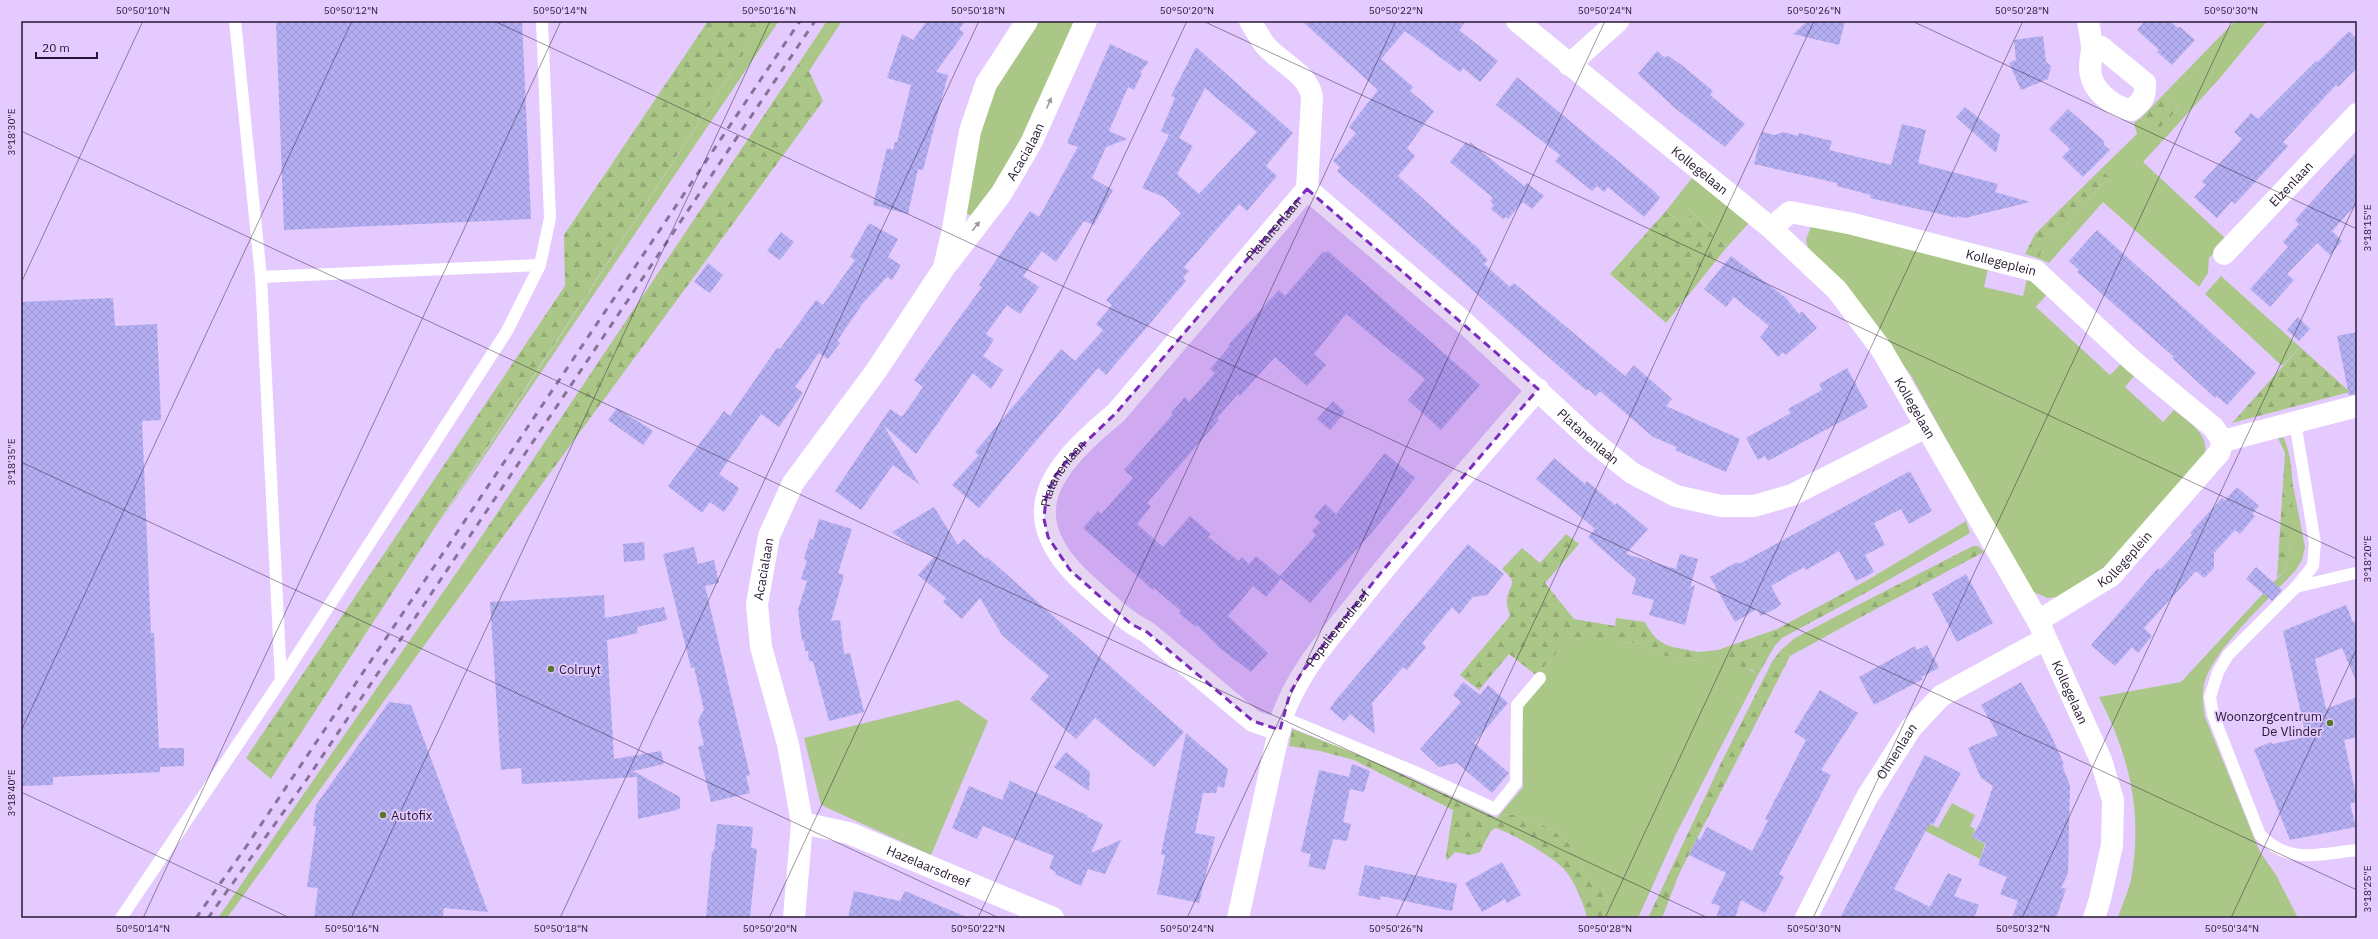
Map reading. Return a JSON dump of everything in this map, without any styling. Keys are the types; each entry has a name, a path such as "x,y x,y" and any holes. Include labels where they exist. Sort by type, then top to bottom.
{"street":[{"name":"Acacialaan","path":"944,268 953,229 970,131 986,84 1027,21"},
{"name":"Acacialaan","path":"794,918 802,823 788,744 762,647 757,604 769,536 793,483 876,370 944,268 1001,194 1031,143 1086,21"},
{"name":"Platanenlaan","path":"1250,21 1266,45 1304,80 1310,88 1312,97 1307,189 1116,413 1088,436 1070,457 1055,476 1046,498 1044,519 1048,537 1070,570 1131,624 1147,632 1253,721 1281,724"},
{"name":"Kollegelaan","path":"1517,21 1569,65 1771,228 1837,290 1882,350 2042,630 2101,760 2113,800 2112,846 2100,899 2094,918"},
{"path":"1569,65 1618,21"},
{"path":"2088,21 2092,48"},
{"name":"Elzenlaan","path":"2224,254 2357,114"},
{"name":"Platanenlaan","path":"1307,189 1467,325 1538,389 1590,439 1632,473 1676,496 1721,506 1754,506 1792,495 1926,427"},
{"name":"Kollegeplein","path":"1771,228 1790,212 1853,224 2036,271 2134,362 2213,427 2222,441 2219,453 2111,576 2042,630"},
{"name":"Populierendreef","path":"1238,918 1281,724 1290,693 1302,672 1379,575 1538,389"},
{"path":"2222,441 2357,406"},
{"name":"Olmenlaan","path":"1806,918 1867,797 1911,728 1941,696 2042,630"},
{"name":"Hazelaarsdreef","path":"802,823 849,833 1053,918"}],"lane":[{"path":"235,21 261,277 281,680"},
{"path":"121,918 281,680 507,331 540,265 550,218 542,21"},
{"path":"261,277 540,265"},
{"path":"2295,422 2315,543 2313,566 2296,587 2228,655 2218,672 2210,697 2213,715 2260,835 2270,846 2284,853 2302,856 2357,850"},
{"path":"2313,566 2329,579"},
{"path":"2296,587 2355,573"},
{"path":"1281,724 1415,772 1495,809 1516,783 1517,705 1540,678"}],"highlighted area":[{"path":"1307,189 1538,389 1379,575 1302,672 1290,693 1280,730 1253,721 1147,632 1131,624 1070,570 1048,537 1044,519 1046,498 1055,476 1070,457 1116,413"}],"green space":[{"path":"708,21 765,21 271,779 246,758 565,286 564,235"},
{"path":"765,21 779,21 435,529"},
{"path":"827,21 842,21 809,71 799,63"},
{"path":"1039,21 1077,21 1024,143 973,217 964,212 977,149 990,103 1005,70"},
{"path":"2235,21 2267,21 2220,78 2143,162 2227,240 2209,258 2208,273 2199,287 2103,202 2049,263 2037,258 2109,177 2101,169 2137,134 2134,123 2141,118 2155,133 2179,108 2164,94"},
{"path":"799,63 809,71 823,101 489,556 475,546"},
{"path":"2164,94 2179,108 2155,133 2141,118"},
{"path":"2101,169 2109,177 2037,258 2025,254 2035,234"},
{"path":"1692,178 1749,223 1727,247 1692,212 1683,225 1666,211"},
{"path":"1666,211 1683,225 1692,212 1727,247 1666,323 1610,274"},
{"path":"1817,225 1988,269 1984,287 2023,296 2027,279 2048,293 2036,307 2110,375 2123,362 2135,375 2125,387 2163,422 2174,410 2197,429 2204,441 2205,455 2105,568 2060,597 2047,598 2032,591 2026,585 1912,377 1884,338 1808,248 1806,240 1811,226"},
{"path":"2221,276 2300,347 2282,366 2205,294"},
{"path":"2300,347 2350,392 2232,423"},
{"path":"2278,438 2284,438 2289,452 2292,498 2289,558 2285,570 2277,577 2285,453"},
{"path":"2292,480 2305,547 2302,560 2296,570 2233,636 2222,651 2212,665 2206,678 2203,688 2203,698 2205,717 2260,852 2276,875 2298,918 2118,918 2130,885 2132,874 2135,850 2134,805 2125,761 2118,740 2099,697 2181,682 2285,570 2289,558"},
{"path":"1966,521 1970,533 1869,591 1866,581"},
{"path":"1566,534 1579,544 1545,583 1574,619 1615,626 1616,618 1645,622 1650,631 1661,642 1673,647 1698,652 1696,661 1648,653 1647,645 1619,641 1584,641 1572,637 1536,675 1509,654 1479,690 1460,675 1510,616 1507,602 1512,581 1502,569 1522,548 1540,563"},
{"path":"475,546 489,556 227,918 218,918"},
{"path":"1973,546 1978,546 1984,552 1861,617 1856,606"},
{"path":"1866,581 1869,591 1782,638 1774,647 1758,675 1745,667 1723,662 1718,650 1777,629"},
{"path":"1856,606 1861,617 1790,656 1780,651 1795,638"},
{"path":"1572,637 1584,641 1619,641 1647,645 1649,653 1696,661 1698,652 1718,650 1723,662 1745,667 1758,675 1675,836 1638,918 1612,918 1604,890 1584,871 1570,844 1550,828 1516,815 1505,814 1497,818 1523,787 1522,706 1536,675"},
{"path":"1780,651 1790,656 1679,874 1662,918 1648,918 1721,763 1772,662"},
{"path":"958,700 988,721 931,855 821,805 804,738"},
{"path":"1292,729 1358,754 1497,818 1505,814 1516,815 1550,828 1570,844 1584,871 1604,890 1612,918 1587,918 1578,892 1563,868 1531,845 1502,830 1495,828 1490,832 1480,852 1470,855 1455,852 1447,861 1446,855 1453,810 1354,760 1320,751 1289,746"},
{"path":"1952,803 1975,815 1970,826 1975,829 1972,837 1985,844 1980,859 1894,815 1897,808 1938,828"}],"building":[{"path":"276,21 522,21 531,219 284,230"},
{"path":"927,21 966,21 959,29 964,33 936,72 948,75 923,170 918,169 908,214 873,205 887,148 893,150 895,142 897,142 911,85 887,78 902,34 913,40"},
{"path":"1302,21 1466,21 1459,30 1498,61 1480,82 1463,68 1460,72 1405,31 1381,59 1413,87 1410,91 1434,111 1407,148 1415,156 1398,176 1481,251 1480,252 1488,260 1484,264 1510,287 1514,283 1625,376 1634,365 1672,399 1666,406 1740,439 1726,472 1675,450 1677,447 1653,437 1600,391 1596,396 1588,389 1586,390 1337,171 1340,167 1333,161 1356,133 1349,127 1378,90"},
{"path":"1808,21 1845,21 1839,45 1793,34"},
{"path":"2145,21 2170,21 2178,28 2180,27 2195,40 2172,65 2157,52 2159,50 2137,30"},
{"path":"2349,31 2357,39 2357,68 2338,87 2336,85 2283,142 2288,146 2235,204 2232,201 2217,218 2194,197 2206,185 2202,182 2242,139 2234,132 2251,113 2258,119 2316,61 2318,62"},
{"path":"2043,36 2046,62 2051,66 2048,79 2021,90 2009,63 2016,60 2014,40"},
{"path":"1110,44 1149,62 1140,72 1142,73 1134,90 1128,87 1109,131 1127,139 1106,147 1092,178 1113,190 1094,225 1084,221 1056,262 1042,251 1023,276 1039,287 1020,314 1007,305 986,334 994,340 983,356 1003,370 991,389 973,373 916,454 883,425 920,485 893,465 861,510 835,491 890,409 902,417 923,387 914,380 982,287 979,285 1030,211 1039,217 1078,147 1067,143"},
{"path":"1196,47 1293,133 1266,166 1277,176 1247,211 1239,204 1184,267 1189,271 1183,278 1186,281 1106,375 1098,368 979,508 952,485 979,455 975,452 1061,349 1075,361 1103,330 1096,324 1112,305 1106,300 1181,213 1164,197 1142,188 1169,135 1161,131 1175,98 1171,96","holes":["1205,88 1257,132 1199,194 1177,174 1193,146 1179,138"]},
{"path":"1657,51 1665,58 1667,55 1683,66 1713,91 1710,95 1745,124 1725,147 1676,109 1638,74"},
{"path":"1517,77 1654,191 1660,198 1644,217 1608,187 1604,192 1597,186 1592,191 1555,161 1560,155 1496,105"},
{"path":"1965,107 2000,135 1996,153 1956,117"},
{"path":"2068,109 2105,142 2103,144 2110,150 2083,177 2062,157 2070,149 2049,129"},
{"path":"1902,124 1926,130 1918,163 1998,184 1995,192 2030,202 1965,218 1957,216 1957,218 1870,198 1871,195 1837,186 1837,183 1754,164 1762,132 1775,135 1783,132 1798,136 1799,133 1832,141 1829,150 1891,165"},
{"path":"1466,142 1469,144 1470,142 1524,186 1527,183 1544,196 1532,209 1523,202 1508,219 1506,217 1503,219 1491,209 1494,205 1490,201 1493,198 1450,162"},
{"path":"2357,151 2357,203 2332,231 2342,241 2330,255 2317,243 2287,274 2294,280 2270,307 2250,289 2288,247 2283,242 2299,224 2295,220"},
{"path":"869,223 898,239 888,257 901,265 892,280 887,277 863,303 837,341 840,343 828,359 819,353 795,387 803,393 779,427 761,414 719,474 739,488 724,512 710,502 702,513 668,486 724,411 730,416 777,348 780,349 816,300 823,305 855,260 850,257"},
{"path":"2097,230 2256,373 2227,405 2217,396 2215,398 2172,358 2174,357 2077,272 2079,270 2069,261"},
{"path":"781,232 794,242 780,260 767,251"},
{"path":"1328,251 1480,385 1441,430 1408,400 1425,379 1346,314 1314,354 1326,365 1307,386 1275,357 1240,396 1238,394 1217,418 1219,420 1147,503 1151,506 1137,524 1163,547 1190,516 1211,534 1208,537 1239,561 1242,557 1249,564 1256,556 1280,576 1316,535 1312,531 1320,522 1314,517 1325,504 1336,514 1385,453 1415,478 1380,523 1310,603 1281,579 1266,597 1253,586 1228,616 1268,653 1251,672 1221,649 1197,625 1196,627 1179,613 1181,611 1154,588 1153,590 1083,528 1098,511 1101,514 1133,478 1124,470 1173,414 1171,413 1185,397 1189,402 1215,373 1210,369 1230,346 1228,345 1279,290 1285,296 1323,252 1325,253"},
{"path":"1731,256 1786,298 1799,314 1802,311 1817,328 1786,355 1783,352 1778,357 1760,337 1769,326 1734,297 1726,307 1704,289"},
{"path":"708,263 723,275 710,293 694,282"},
{"path":"113,298 115,326 157,324 161,420 142,421 151,633 154,633 159,748 184,748 184,766 160,767 160,772 53,777 53,785 21,786 21,302"},
{"path":"2298,317 2310,329 2299,341 2287,330"},
{"path":"2357,332 2357,394 2349,395 2337,336"},
{"path":"1847,368 1868,407 1768,461 1765,456 1758,460 1746,438 1791,413 1788,409 1822,390 1819,384"},
{"path":"1333,401 1345,412 1330,430 1317,419"},
{"path":"617,408 653,431 643,445 608,420"},
{"path":"1554,458 1585,484 1587,481 1615,505 1617,503 1648,529 1626,554 1676,569 1680,554 1698,559 1690,588 1695,585 1685,625 1649,615 1654,600 1632,594 1636,579 1588,537 1595,529 1536,479"},
{"path":"1910,471 1932,511 1909,524 1901,509 1874,523 1885,545 1865,555 1874,572 1856,581 1839,551 1806,570 1804,567 1771,586 1781,604 1775,609 1761,616 1757,609 1735,622 1710,577 1737,562 1739,564"},
{"path":"2237,487 2259,506 2252,514 2255,516 2240,534 2235,530 2214,553 2214,568 2204,578 2196,571 2144,628 2152,636 2138,653 2132,647 2115,666 2091,645 2158,568 2160,570 2192,535 2190,533 2222,498 2225,500"},
{"path":"934,507 958,545 964,539 986,559 987,557 1184,732 1154,767 1095,718 1076,739 1030,699 1049,676 1002,635 980,598 962,619 943,602 946,598 918,575 934,557 908,544 892,532"},
{"path":"819,519 852,529 838,573 844,575 831,621 840,620 844,654 850,653 864,712 829,721 813,661 809,661 808,651 805,651 804,641 802,641 798,610 807,581 801,579 807,560 804,559 810,539 813,540"},
{"path":"644,542 645,560 624,562 623,544"},
{"path":"1468,544 1504,574 1487,595 1473,597 1459,614 1452,607 1422,643 1426,647 1407,670 1403,667 1372,703 1375,734 1350,714 1344,721 1330,709 1335,701"},
{"path":"694,547 698,564 714,560 719,583 705,586 750,775 746,776 750,793 711,802 698,747 704,745 698,720 704,710 694,667 691,668 663,554"},
{"path":"2256,567 2282,590 2272,601 2246,579"},
{"path":"1966,574 1993,623 1957,642 1932,594"},
{"name":"Colruyt","path":"604,595 605,618 664,607 667,620 637,627 638,633 607,640 614,759 661,751 664,764 633,771 680,797 680,808 677,810 638,819 637,777 522,784 521,768 501,770 490,602"},
{"name":"Woonzorgcentrum De Vlinder","path":"2346,605 2353,622 2357,621 2357,683 2342,648 2315,659 2326,709 2357,697 2357,737 2344,740 2357,800 2357,802 2350,804 2356,827 2290,840 2254,749 2271,742 2272,744 2306,737 2283,631"},
{"path":"1927,645 1939,668 1921,677 1923,679 1874,705 1859,677 1915,646 1917,650"},
{"path":"1463,682 1480,695 1488,685 1508,703 1474,743 1509,773 1492,793 1457,763 1439,767 1420,749 1461,702 1453,695"},
{"path":"2021,682 2050,733 2064,764 2062,765 2070,786 2068,873 2061,888 2066,889 2056,918 2012,918 2018,901 2000,894 2007,877 1978,865 1986,844 1972,837 1981,821 1993,786 1981,778 1968,748 1998,735 1981,705"},
{"path":"1820,690 1858,713 1821,770 1831,775 1779,874 1784,877 1765,913 1741,900 1735,918 1716,918 1720,906 1711,903 1726,873 1689,855 1697,838 1700,840 1707,827 1752,851 1768,821 1765,819 1806,740 1794,732"},
{"name":"Autofix","path":"389,702 411,705 488,912 444,908 443,918 314,918 318,888 307,887 316,826 313,826 316,805"},
{"path":"1186,733 1228,769 1224,788 1218,786 1216,793 1203,793 1195,833 1215,837 1199,903 1157,894 1165,855 1161,854"},
{"path":"1066,752 1090,772 1089,791 1054,767"},
{"path":"1925,755 1961,773 1933,825 1930,823 1894,889 1930,907 1948,873 1962,879 1954,896 1979,905 1974,918 1840,918"},
{"path":"1352,764 1370,771 1364,792 1350,789 1343,822 1351,824 1347,841 1333,839 1325,870 1308,866 1311,854 1301,852 1319,770 1349,777"},
{"path":"1010,781 1087,815 1087,817 1103,824 1091,853 1121,840 1105,874 1088,869 1081,886 1055,874 1056,872 1049,868 1054,856 983,826 977,839 952,828 969,786 1002,800"},
{"path":"717,824 753,827 751,848 757,849 750,918 706,918 712,851 714,852"},
{"path":"1502,862 1521,895 1507,903 1505,899 1482,912 1465,883"},
{"path":"1365,865 1457,884 1452,911 1381,896 1380,900 1358,895"},
{"path":"854,891 900,901 905,891 969,918 848,918"}],"railway":[{"path":"196,918 248,844 800,21"},
{"path":"208,918 307,779 815,21"}],"place":[{"name":"Colruyt","path":"551,669"},
{"name":"Woonzorgcentrum De Vlinder","path":"2330,723"},
{"name":"Autofix","path":"383,815"}]}
